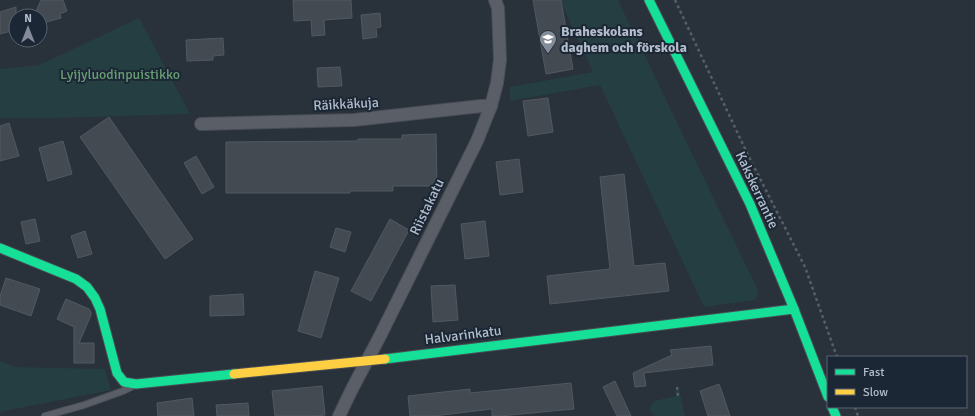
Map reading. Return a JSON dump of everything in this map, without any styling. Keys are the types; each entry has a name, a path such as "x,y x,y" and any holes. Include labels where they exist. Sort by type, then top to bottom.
{"street":[{"name":"Riistakatu","path":"339,416 477,141 491,106 497,83 500,60 498,8 495,0"},
{"name":"Kakskerrantie","path":"649,0 750,204 827,393"},
{"name":"Räikkäkuja","path":"201,124 354,120 491,106"},
{"path":"0,248 76,279 87,287 95,298 100,309 117,373 124,382 136,384"},
{"name":"Halvarinkatu","path":"136,384 366,361 794,310"}],"lane":[{"path":"45,416 84,405 123,391 136,384"}],"path":[{"path":"675,0 747,153 805,267 837,356"},
{"path":"676,387 678,396"}],"green space":[{"path":"560,0 618,0 756,286 758,293 755,300 704,307 600,85 510,101 510,87 593,72"},
{"name":"Lyijyluodinpuistikko","path":"139,18 190,114 0,118 0,69 39,65"},
{"path":"0,361 15,367 105,369 111,390 0,412"},
{"path":"679,389 685,416 654,416 649,409 654,401 676,396 675,390"}],"building":[{"path":"41,0 63,0 67,11 60,14 61,18 48,22 48,8 38,8"},
{"path":"293,0 351,0 352,18 324,20 325,35 312,36 311,20 294,21"},
{"path":"533,0 561,0 573,69 546,74"},
{"path":"8,10 8,32 0,34 0,12"},
{"path":"380,13 381,27 376,28 377,37 363,39 361,15"},
{"path":"223,38 224,55 213,56 213,60 187,61 186,40"},
{"path":"340,67 342,86 318,87 317,68"},
{"path":"548,98 553,132 528,136 523,101"},
{"path":"109,117 193,239 165,259 80,137"},
{"path":"9,123 19,156 0,161 0,126"},
{"path":"436,134 437,186 393,186 393,191 350,191 350,193 226,193 226,142 358,141 358,139 402,139 402,135"},
{"path":"63,141 72,174 48,181 39,148"},
{"path":"196,156 214,187 202,194 184,163"},
{"path":"519,159 523,192 500,195 496,162"},
{"path":"624,174 634,266 665,263 669,291 550,304 547,276 610,269 600,177"},
{"path":"35,219 40,241 26,244 21,222"},
{"path":"390,219 409,230 371,301 351,291"},
{"path":"485,221 489,256 465,259 461,224"},
{"path":"336,228 351,232 345,252 330,247"},
{"path":"85,231 92,254 78,258 71,236"},
{"path":"315,271 339,278 321,338 298,331"},
{"path":"6,278 40,289 31,316 0,305 0,296"},
{"path":"455,285 458,320 433,322 431,286"},
{"path":"243,294 244,315 210,316 210,296"},
{"path":"66,299 89,309 91,312 79,343 94,343 94,363 74,363 74,327 57,319"},
{"path":"711,346 713,365 644,373 646,386 635,387 633,373 672,355 670,350"},
{"path":"615,381 631,416 617,416 603,387"},
{"path":"571,383 574,409 500,416 492,416 492,409 434,416 410,416 408,396 470,389 470,393"},
{"path":"719,384 730,416 708,416 700,391"},
{"path":"322,386 325,415 275,416 272,391"},
{"path":"192,398 194,416 158,416 157,403"},
{"path":"248,403 249,416 217,416 216,405"}],"traffic: fast":[{"path":"649,0 750,204 794,309 827,394"},
{"path":"0,248 76,279 87,287 95,298 100,309 117,373 124,382 136,384 234,374"},
{"path":"385,359 794,309"},
{"path":"832,408 836,416"}],"traffic: slow":[{"path":"234,374 385,359"}],"place":[{"name":"Braheskolans daghem och förskola","path":"548,54"}]}
